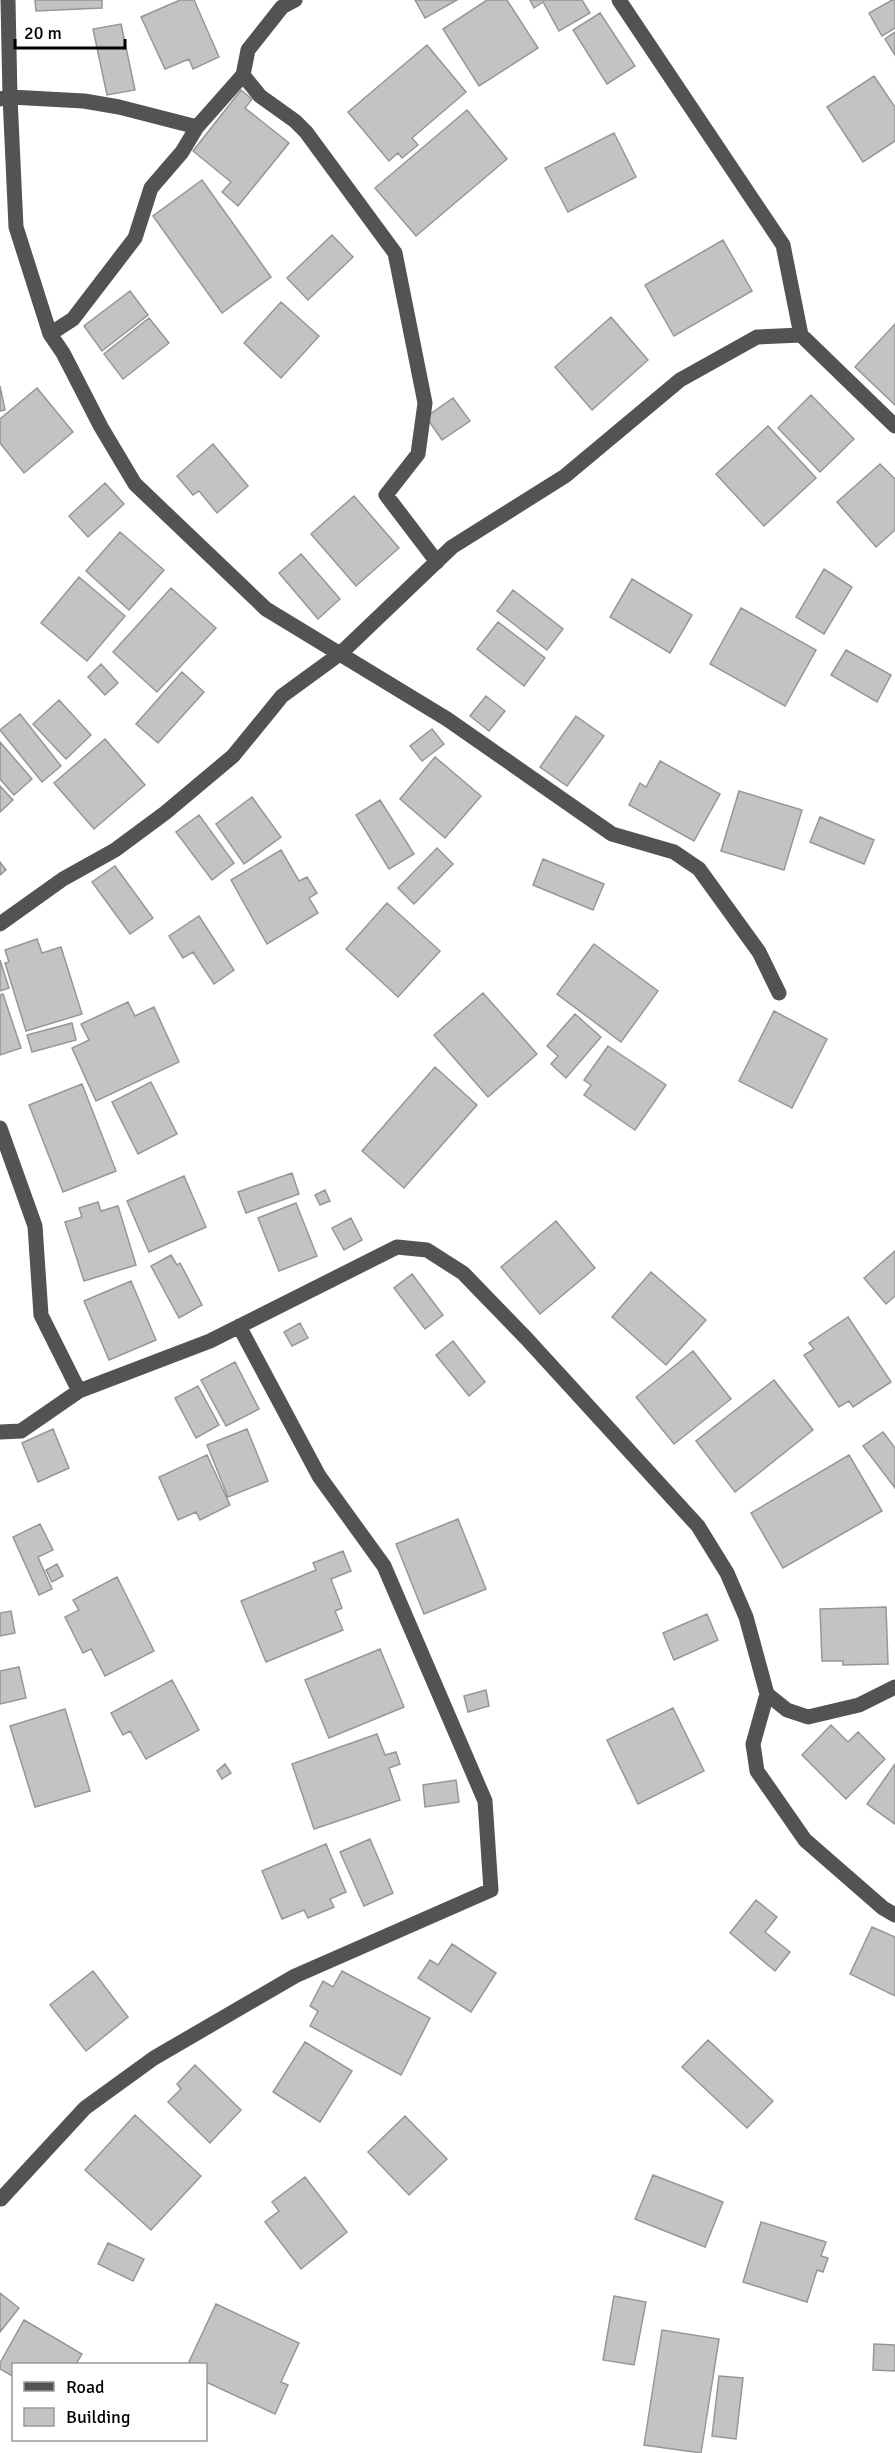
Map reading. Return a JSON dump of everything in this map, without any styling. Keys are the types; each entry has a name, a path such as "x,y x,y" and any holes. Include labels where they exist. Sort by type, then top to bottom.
{"street":[{"path":"8,0 5,98 16,227 50,334 63,353 101,427 135,484 266,609 447,719 612,834 674,852 699,869 759,952 779,993"},
{"path":"50,334 73,319 135,238 151,188 182,152 197,126 243,75 248,50 282,7 295,0"},
{"path":"619,0 783,245 801,335 895,426"},
{"path":"243,75 261,96 306,132 395,253 424,403 418,454 386,495 437,562"},
{"path":"5,98 84,101 197,126"},
{"path":"0,924 63,879 115,850 165,813 233,756 282,696 341,653 452,547 565,476 681,380 757,337 801,335"},
{"path":"0,1128 35,1226 41,1315 79,1391"},
{"path":"0,1432 21,1431 79,1391 210,1341 398,1247 427,1250 463,1273 526,1338 698,1526 726,1573 746,1617 767,1694 753,1744 757,1771 805,1840 883,1908 895,1915"},
{"path":"0,2197 1,2199 86,2108 154,2058 295,1976 491,1890 485,1801 384,1566 320,1476 239,1326"},
{"path":"767,1694 787,1710 808,1716 859,1705 895,1687"}],"building":[{"path":"35,0 102,0 102,8 36,11"},
{"path":"180,0 194,0 219,57 193,69 189,59 165,69 141,17"},
{"path":"415,0 457,0 425,18"},
{"path":"487,0 507,0 538,48 479,86 443,29"},
{"path":"530,0 582,0 590,13 559,31 543,2 534,8"},
{"path":"895,0 895,28 882,36 869,13"},
{"path":"600,13 635,66 607,84 573,30"},
{"path":"121,24 135,90 107,95 93,29"},
{"path":"895,32 895,55 885,39"},
{"path":"427,45 466,92 412,138 418,145 402,158 398,153 389,161 348,112"},
{"path":"874,76 895,107 895,141 863,162 827,107"},
{"path":"241,90 252,99 245,108 289,143 238,206 222,192 231,182 193,151"},
{"path":"467,110 507,159 416,236 375,188"},
{"path":"614,133 636,177 568,212 545,168"},
{"path":"202,180 271,277 222,313 153,216"},
{"path":"332,235 353,257 308,300 287,278"},
{"path":"723,240 752,291 674,336 645,285"},
{"path":"130,291 148,315 102,351 84,326"},
{"path":"281,302 319,336 281,378 244,343"},
{"path":"611,317 648,360 592,410 555,367"},
{"path":"149,318 169,343 123,379 104,354"},
{"path":"895,324 895,405 855,367"},
{"path":"0,386 5,410 0,411"},
{"path":"37,388 73,432 24,473 0,443 0,419"},
{"path":"811,395 854,439 820,472 778,428"},
{"path":"453,398 470,421 442,440 426,417"},
{"path":"768,426 816,478 764,526 716,474"},
{"path":"213,444 248,486 217,513 199,491 193,495 177,476"},
{"path":"880,464 895,479 895,530 876,547 837,502"},
{"path":"105,483 124,504 88,537 69,516"},
{"path":"354,496 399,548 356,586 311,534"},
{"path":"120,532 164,570 129,610 86,571"},
{"path":"301,554 340,599 318,619 279,573"},
{"path":"824,569 852,587 824,634 796,617"},
{"path":"79,577 125,616 87,661 41,623"},
{"path":"632,579 692,615 670,653 610,617"},
{"path":"171,588 216,628 157,692 113,652"},
{"path":"513,590 563,629 547,650 497,611"},
{"path":"741,608 816,650 785,706 710,664"},
{"path":"498,622 545,658 524,686 477,649"},
{"path":"846,650 891,675 877,702 831,675"},
{"path":"101,664 118,683 105,695 88,677"},
{"path":"182,672 204,692 158,743 136,724"},
{"path":"486,696 505,711 489,731 470,716"},
{"path":"59,700 91,735 66,759 33,724"},
{"path":"20,714 61,766 42,782 0,730"},
{"path":"576,716 604,736 567,786 540,767"},
{"path":"432,729 444,744 422,761 410,746"},
{"path":"105,739 145,785 94,829 54,783"},
{"path":"0,742 32,779 14,795 0,779"},
{"path":"435,757 481,796 445,838 400,799"},
{"path":"660,761 720,794 694,841 629,805 640,783 646,787"},
{"path":"0,786 13,800 0,812"},
{"path":"739,791 802,810 784,870 721,851"},
{"path":"252,797 281,837 244,864 216,824"},
{"path":"380,800 414,854 389,869 356,815"},
{"path":"199,815 234,863 212,880 176,832"},
{"path":"820,817 874,840 864,864 810,842"},
{"path":"437,848 453,864 414,904 398,888"},
{"path":"281,850 299,881 307,877 317,893 309,898 318,913 267,944 231,880"},
{"path":"543,859 604,884 593,910 533,885"},
{"path":"0,862 6,870 0,875"},
{"path":"115,866 153,918 130,934 92,882"},
{"path":"387,903 440,951 398,997 346,949"},
{"path":"199,916 234,970 214,984 193,952 183,958 169,936"},
{"path":"37,939 42,953 61,947 82,1014 26,1031 5,963 9,962 5,950"},
{"path":"594,944 658,991 621,1042 557,994"},
{"path":"0,960 9,988 0,991"},
{"path":"483,993 537,1054 488,1097 434,1035"},
{"path":"3,994 21,1048 0,1055 0,995"},
{"path":"128,1002 135,1016 154,1007 179,1062 96,1101 72,1048 89,1040 81,1024"},
{"path":"774,1011 827,1039 792,1108 739,1081"},
{"path":"575,1014 601,1037 566,1078 551,1064 558,1056 547,1046"},
{"path":"72,1023 76,1040 32,1052 27,1035"},
{"path":"608,1046 666,1085 635,1130 584,1095 591,1085 584,1080"},
{"path":"435,1067 477,1105 404,1188 362,1151"},
{"path":"151,1082 177,1134 138,1154 112,1102"},
{"path":"82,1084 116,1171 63,1192 29,1105"},
{"path":"292,1173 299,1194 246,1213 238,1192"},
{"path":"184,1176 206,1227 149,1252 127,1201"},
{"path":"325,1190 330,1201 320,1205 315,1195"},
{"path":"98,1202 101,1211 118,1206 136,1265 84,1281 65,1222 82,1217 79,1208"},
{"path":"296,1203 317,1256 279,1271 258,1218"},
{"path":"351,1218 362,1240 344,1250 332,1228"},
{"path":"556,1221 595,1268 540,1314 501,1267"},
{"path":"895,1251 895,1296 886,1304 864,1278"},
{"path":"171,1255 177,1265 180,1263 202,1305 179,1318 151,1266"},
{"path":"651,1272 706,1320 666,1365 612,1317"},
{"path":"412,1274 443,1315 425,1329 394,1288"},
{"path":"131,1281 156,1340 109,1360 84,1301"},
{"path":"848,1317 891,1382 853,1407 849,1401 839,1407 804,1355 814,1349 809,1343"},
{"path":"300,1323 308,1338 292,1346 284,1332"},
{"path":"453,1341 485,1382 469,1396 436,1355"},
{"path":"693,1351 731,1399 674,1444 636,1397"},
{"path":"235,1362 259,1409 226,1426 201,1380"},
{"path":"774,1380 813,1430 735,1492 696,1441"},
{"path":"198,1386 219,1425 196,1438 175,1398"},
{"path":"53,1429 69,1468 38,1482 22,1443"},
{"path":"247,1429 268,1481 228,1497 207,1445"},
{"path":"883,1432 895,1448 895,1488 863,1446"},
{"path":"207,1455 230,1505 200,1520 196,1512 178,1520 159,1477"},
{"path":"849,1455 882,1511 783,1568 751,1513"},
{"path":"458,1519 486,1589 424,1614 396,1544"},
{"path":"40,1524 53,1550 38,1557 52,1589 39,1595 13,1537"},
{"path":"343,1551 351,1571 331,1579 342,1608 335,1611 343,1630 266,1662 241,1601 316,1570 313,1563"},
{"path":"57,1564 63,1576 52,1582 46,1570"},
{"path":"117,1577 154,1651 105,1676 91,1649 83,1653 65,1617 79,1610 73,1600"},
{"path":"886,1607 888,1664 843,1665 843,1661 822,1661 820,1609"},
{"path":"11,1611 15,1633 0,1636 0,1613"},
{"path":"707,1614 718,1640 674,1660 663,1633"},
{"path":"380,1649 404,1707 329,1738 305,1680"},
{"path":"19,1667 26,1698 0,1704 0,1671"},
{"path":"172,1680 199,1730 146,1759 130,1731 123,1735 111,1713"},
{"path":"486,1690 489,1706 468,1712 464,1696"},
{"path":"673,1708 704,1771 638,1804 607,1740"},
{"path":"65,1709 90,1791 35,1807 10,1726"},
{"path":"831,1725 848,1742 858,1732 885,1759 846,1799 802,1755"},
{"path":"377,1734 385,1755 396,1752 400,1764 389,1768 400,1800 314,1829 292,1764"},
{"path":"225,1764 231,1773 222,1779 217,1771"},
{"path":"895,1764 895,1824 867,1804"},
{"path":"456,1780 459,1802 425,1807 423,1785"},
{"path":"370,1839 393,1893 364,1906 340,1852"},
{"path":"326,1844 346,1892 330,1899 334,1907 308,1918 304,1910 282,1919 262,1871"},
{"path":"756,1900 777,1917 765,1932 790,1952 775,1971 730,1933"},
{"path":"872,1927 895,1937 895,1996 850,1974"},
{"path":"452,1944 496,1973 471,2012 418,1978 430,1960 438,1965"},
{"path":"93,1971 128,2017 86,2051 50,2005"},
{"path":"342,1971 430,2018 401,2075 310,2026 318,2011 310,2006 323,1981 333,1987"},
{"path":"708,2040 773,2101 747,2128 682,2067"},
{"path":"305,2042 352,2071 320,2122 273,2092"},
{"path":"195,2065 241,2110 210,2143 168,2102 181,2089 177,2084"},
{"path":"135,2115 201,2176 151,2230 85,2170"},
{"path":"405,2116 447,2159 409,2195 368,2152"},
{"path":"653,2175 723,2202 705,2247 635,2219"},
{"path":"305,2177 347,2232 301,2269 265,2222 279,2211 272,2202"},
{"path":"761,2222 826,2242 821,2256 828,2258 823,2272 817,2270 807,2302 743,2282"},
{"path":"108,2243 144,2259 133,2281 98,2264"},
{"path":"0,2293 19,2308 0,2332"},
{"path":"614,2296 646,2302 634,2365 603,2360"},
{"path":"216,2304 299,2343 281,2382 288,2385 275,2414 207,2382 207,2363 188,2363"},
{"path":"24,2320 82,2354 77,2363 12,2363 12,2376 0,2369 0,2363"},
{"path":"662,2330 719,2339 701,2453 644,2445"},
{"path":"874,2344 895,2345 895,2371 873,2370"},
{"path":"719,2376 743,2378 736,2439 712,2436"}]}
